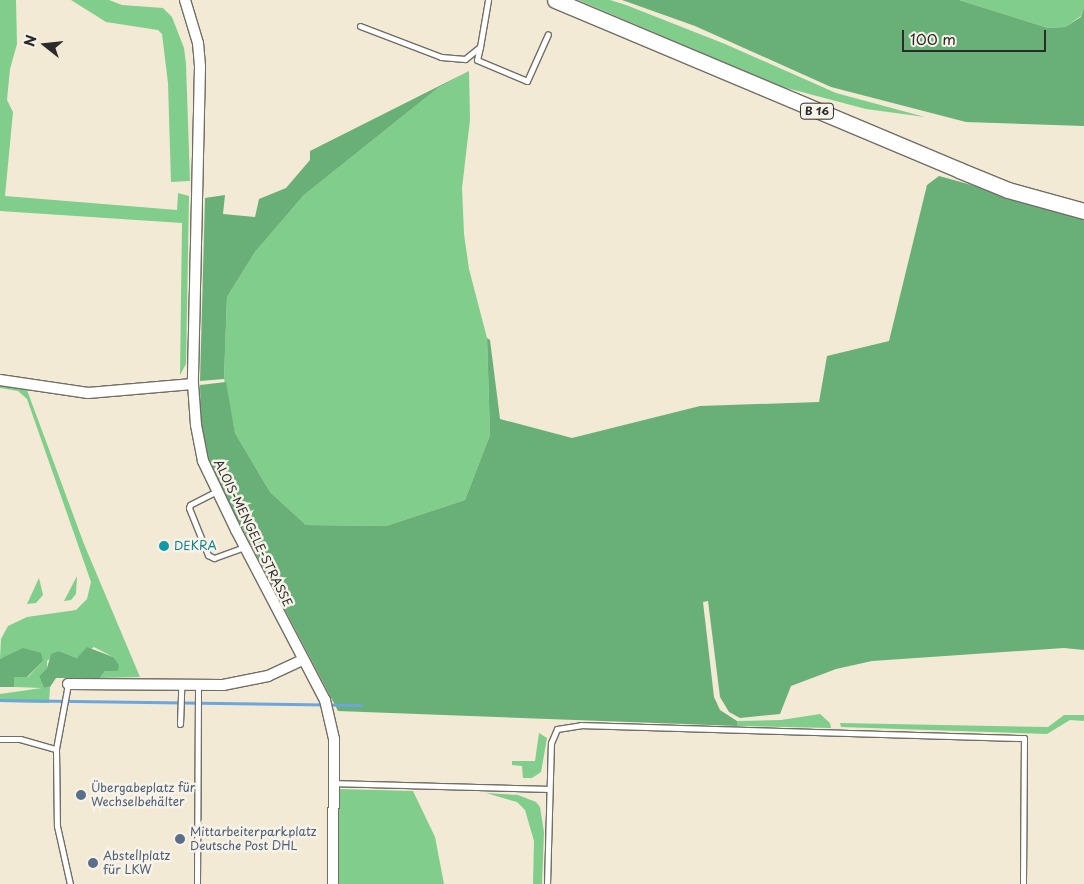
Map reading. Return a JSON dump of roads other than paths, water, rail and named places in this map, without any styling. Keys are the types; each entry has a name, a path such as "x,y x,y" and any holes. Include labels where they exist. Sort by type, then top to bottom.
{"main road":[{"name":"B 16","path":"555,0 1008,190 1084,211"}],"street":[{"name":"ALOIS-MENGELE-STRASSE","path":"185,0 198,43 200,67 193,384 196,425 203,461 217,491 302,660 325,700 334,739 333,881"},
{"path":"0,380 88,393 193,384"},
{"path":"68,684 198,686 268,676 302,660"},
{"path":"322,884 333,881"}],"lane":[{"path":"488,0 477,60 527,81 548,34"},
{"path":"360,26 454,60 465,59 480,47"},
{"path":"217,491 190,505 189,508 208,555 214,558 244,547"},
{"path":"68,684 56,748 57,826 70,884"},
{"path":"180,724 181,686"},
{"path":"196,884 198,686"},
{"path":"547,884 548,788 553,733 564,726 1024,738 1023,884"},
{"path":"0,739 20,739 56,748"},
{"path":"333,783 548,788"}],"waterway":[{"path":"0,700 361,705"}],"place":[{"name":"DEKRA","path":"164,546"},
{"name":"Übergabeplatz für Wechselbehälter","path":"81,795"},
{"name":"Mittarbeiterparkplatz Deutsche Post DHL","path":"180,839"},
{"name":"Abstellplatz für LKW","path":"93,863"}]}
